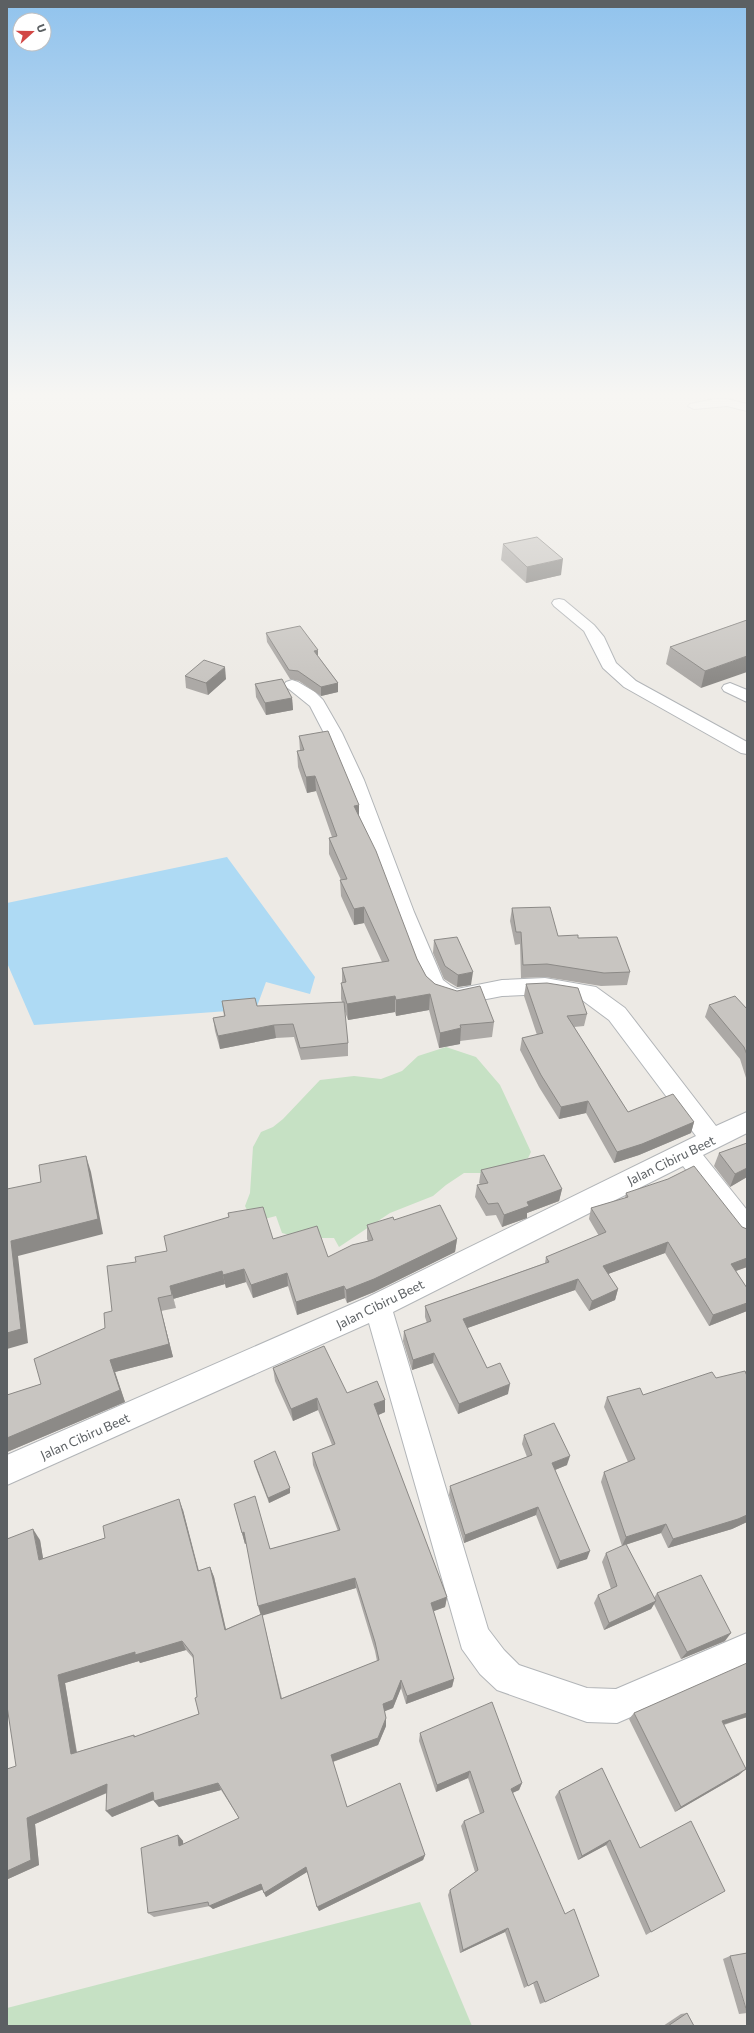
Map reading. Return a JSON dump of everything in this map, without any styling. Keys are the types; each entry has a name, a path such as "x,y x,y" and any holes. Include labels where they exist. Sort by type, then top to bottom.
{"street":[{"path":"559,603 589,628 596,637 609,665 621,677 637,688 747,749"},
{"path":"292,684 309,696 317,704 333,733 355,780 407,919 429,974 435,985 443,992 456,997 502,988 545,986 588,993 617,1014 712,1139"},
{"path":"730,688 747,697"},
{"name":"Jalan Cibiru Beet","path":"7,1470 378,1306 747,1122"},
{"path":"686,1152 747,1229"},
{"path":"378,1306 474,1637 492,1662 509,1678 588,1705 617,1706 747,1649"}],"green space":[{"path":"446,1047 476,1057 500,1085 531,1152 528,1158 487,1173 464,1173 433,1196 390,1213 339,1247 334,1238 301,1238 282,1233 276,1216 253,1222 245,1206 250,1193 253,1147 261,1132 273,1127 283,1119 320,1080 354,1076 381,1079 402,1071 418,1056"},
{"path":"420,1902 472,2026 7,2026 7,2008"}],"water":[{"path":"227,857 315,977 310,994 266,982 256,1009 34,1025 7,963 7,903"}],"building":[{"path":"537,537 563,559 527,567 503,544"},
{"path":"747,620 747,656 705,671 670,647"},
{"path":"300,626 318,650 314,651 338,683 321,687 298,671 289,670 266,633"},
{"path":"204,660 225,667 206,683 185,676"},
{"path":"282,679 292,698 265,703 255,684"},
{"path":"328,731 359,805 354,806 376,851 417,959 426,976 435,984 457,991 480,986 494,1022 460,1025 461,1028 440,1033 430,994 396,1000 395,996 347,1004 341,983 346,982 342,968 389,961 364,907 354,909 340,880 347,879 329,838 337,836 315,776 306,777 297,751 304,750 299,736"},
{"path":"550,907 558,936 578,935 578,938 617,937 630,972 604,973 547,964 523,965 521,932 516,932 512,908"},
{"path":"457,937 473,972 458,975 445,966 434,940"},
{"path":"547,983 578,988 587,1014 567,1016 628,1112 673,1094 694,1122 642,1144 617,1152 588,1101 561,1107 541,1075 522,1038 543,1033 526,984"},
{"path":"735,996 747,1009 747,1055 744,1047 709,1005"},
{"path":"255,998 257,1006 344,1002 348,1043 300,1048 293,1024 274,1025 218,1036 213,1018 225,1016 222,1001"},
{"path":"747,1143 747,1168 735,1174 719,1153"},
{"path":"544,1155 562,1189 527,1202 529,1206 504,1215 498,1203 488,1204 477,1185 488,1183 481,1170"},
{"path":"86,1156 98,1219 11,1241 21,1329 7,1333 7,1189 41,1182 39,1165"},
{"path":"694,1166 742,1227 747,1229 747,1258 731,1264 747,1288 747,1303 713,1315 668,1242 603,1266 618,1289 592,1301 578,1279 463,1319 487,1368 500,1363 510,1384 459,1404 434,1353 413,1360 404,1331 431,1321 425,1306 549,1262 546,1257 606,1232 591,1208 628,1197 626,1193 668,1179"},
{"path":"440,1205 457,1239 374,1279 346,1290 344,1286 296,1302 287,1273 251,1285 244,1269 223,1275 222,1271 170,1286 172,1295 158,1298 169,1344 110,1360 120,1390 7,1438 7,1395 41,1384 34,1359 105,1328 104,1313 112,1311 107,1266 136,1262 135,1257 167,1251 164,1236 229,1217 228,1213 263,1207 273,1239 317,1226 328,1257 352,1245 373,1240 367,1225 393,1217 394,1220"},
{"path":"324,1346 347,1393 377,1381 385,1400 374,1404 447,1597 431,1603 454,1679 407,1696 401,1680 393,1700 383,1704 386,1718 378,1738 331,1755 347,1807 400,1783 425,1855 317,1907 306,1867 264,1893 261,1884 209,1906 208,1902 148,1913 141,1848 178,1835 179,1846 239,1818 218,1783 154,1801 153,1792 106,1811 107,1784 27,1818 31,1860 7,1871 7,1769 16,1766 7,1706 7,1539 33,1529 39,1560 105,1538 103,1526 179,1499 198,1571 210,1567 225,1630 262,1614 281,1699 379,1660 375,1642 355,1578 258,1606 244,1532 242,1533 234,1504 255,1496 270,1549 340,1530 312,1453 335,1444 317,1398 291,1409 273,1368","holes":["182,1641 193,1655 197,1697 195,1698 199,1714 134,1737 134,1735 71,1754 58,1675 135,1652 135,1655"]},
{"path":"745,1371 747,1376 747,1515 673,1539 666,1524 626,1537 604,1472 635,1459 607,1397 640,1388 643,1395 712,1372 716,1378"},
{"path":"554,1423 570,1456 552,1463 590,1551 560,1561 538,1507 465,1535 450,1486 532,1455 524,1435"},
{"path":"275,1451 290,1488 268,1498 254,1461"},
{"path":"626,1544 656,1601 609,1623 598,1595 617,1586 606,1553"},
{"path":"701,1575 731,1633 687,1652 657,1593"},
{"path":"747,1663 747,1713 722,1721 746,1769 681,1807 634,1713"},
{"path":"492,1702 522,1783 511,1789 565,1914 574,1909 599,1976 545,2002 537,1981 528,1986 508,1928 463,1950 450,1890 478,1870 464,1821 484,1812 470,1771 437,1785 420,1733"},
{"path":"602,1768 640,1848 691,1821 725,1891 651,1932 610,1840 582,1856 559,1791"},
{"path":"747,1953 747,2012 730,1956"},
{"path":"687,2013 694,2026 668,2026"}]}
